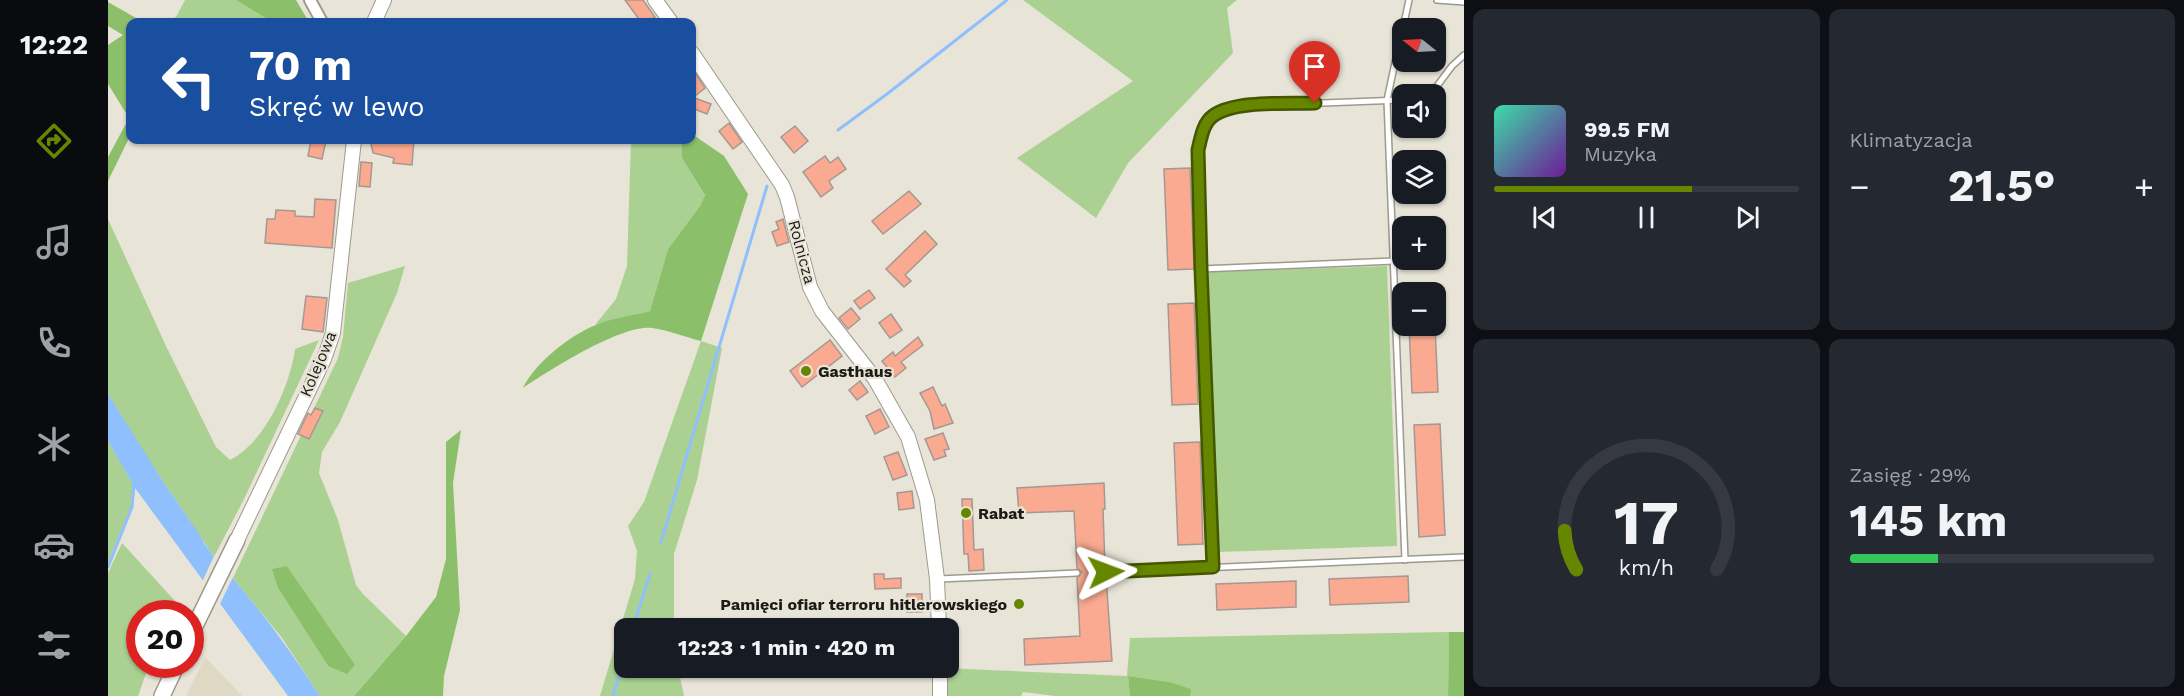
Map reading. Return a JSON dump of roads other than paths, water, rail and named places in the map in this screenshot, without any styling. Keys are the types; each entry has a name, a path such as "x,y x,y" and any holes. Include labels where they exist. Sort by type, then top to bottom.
{"main road":[{"path":"204,608 237,540"},
{"path":"162,696 170,678"}],"street":[{"path":"310,0 320,18"},
{"path":"376,18 384,0"},
{"path":"655,0 667,18"},
{"name":"Rolnicza","path":"696,59 782,185 810,287 822,310 875,379 908,437 927,500 938,579 939,618"},
{"name":"Kolejowa","path":"237,540 324,359 333,333 354,144"},
{"path":"940,678 940,696"}],"lane":[{"path":"1405,18 1409,0"},
{"path":"1437,0 1464,2"},
{"path":"1438,84 1464,55"},
{"path":"1392,216 1387,100 1393,72"},
{"path":"1213,567 1198,150 1205,126 1213,116 1244,106 1392,100"},
{"path":"1201,269 1392,261"},
{"path":"1394,270 1405,560"},
{"path":"1106,572 1464,557"},
{"path":"938,579 1077,573"}],"water":[{"path":"108,394 204,543 275,631 320,696 288,696 135,488 108,441"}],"waterway":[{"path":"838,130 1007,0"},
{"path":"661,542 767,186"},
{"path":"108,567 132,507 134,484"},
{"path":"636,618 650,574"},
{"path":"613,696 618,678"}],"place":[{"name":"Gasthaus","path":"806,371"},
{"name":"Rabat","path":"966,513"},
{"name":"Pamięci ofiar terroru hitlerowskiego","path":"1019,604"}]}
